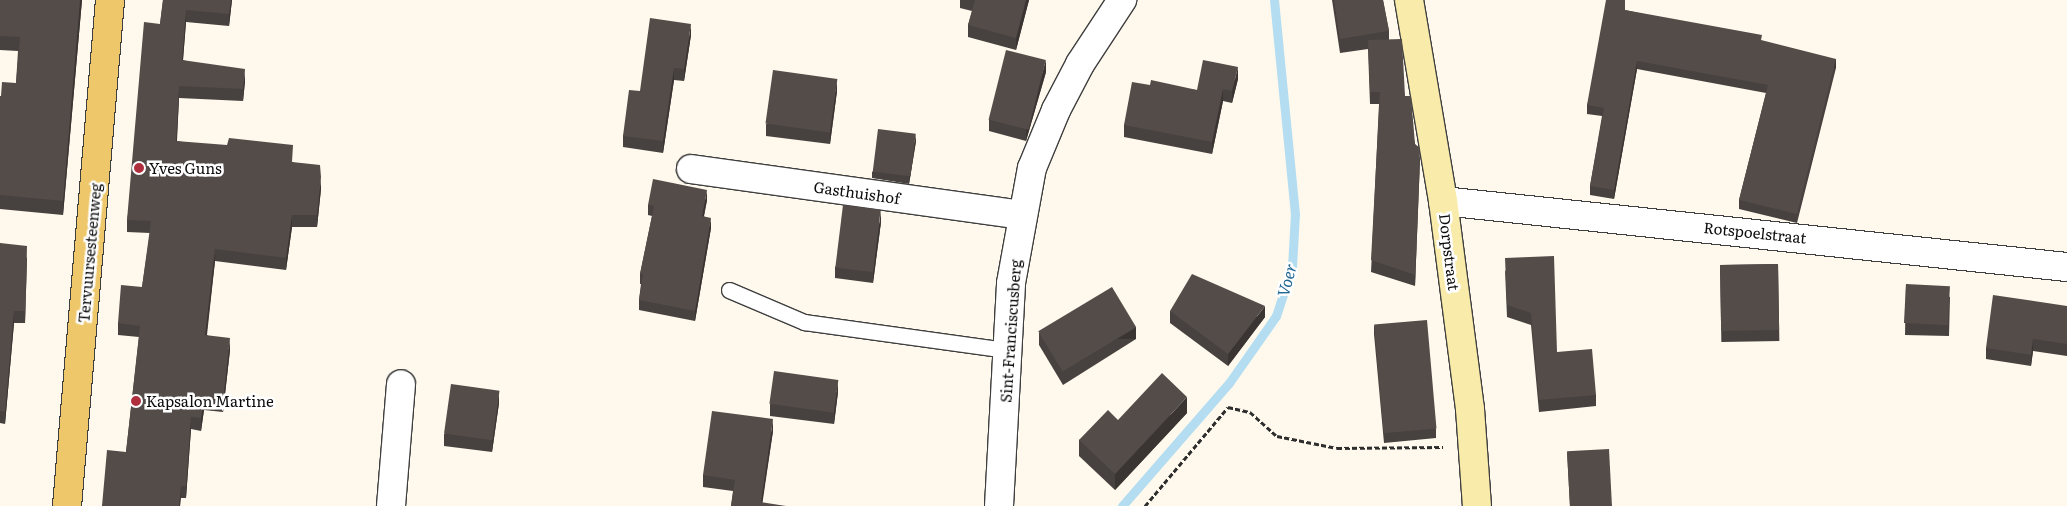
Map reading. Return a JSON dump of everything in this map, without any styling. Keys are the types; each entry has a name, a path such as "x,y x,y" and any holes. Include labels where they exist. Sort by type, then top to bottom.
{"main road":[{"name":"Tervuursesteenweg","path":"67,506 110,0"}],"street":[{"name":"Sint-Franciscusberg","path":"1000,506 1011,283 1032,168 1056,110 1080,64 1122,0"},
{"name":"Dorpstraat","path":"1409,0 1443,201 1473,444 1477,506"},
{"name":"Gasthuishof","path":"691,169 1022,215"},
{"name":"Rotspoelstraat","path":"1443,201 2067,267"},
{"path":"391,506 401,384"}],"lane":[{"path":"729,290 804,322 1008,350"}],"path":[{"path":"1145,506 1228,408 1250,412 1277,436 1337,448 1423,449 1473,444"}],"building":[{"path":"0,0 80,0 63,201 0,195 0,96 2,82 16,83 20,37 0,36"},
{"path":"163,0 231,0 229,14 186,10 182,60 245,69 243,89 179,86 176,141 227,145 229,138 293,145 292,162 320,165 321,177 317,215 292,215 286,258 215,249 205,335 230,338 223,400 204,398 201,418 191,417 186,486 181,486 179,506 102,506 107,450 126,452 140,326 118,323 121,285 142,287 151,221 127,220 144,22 160,24"},
{"path":"975,0 1026,0 1016,38 968,25"},
{"path":"1334,0 1383,0 1389,31 1340,39"},
{"path":"1606,0 1625,0 1625,10 1762,35 1761,40 1836,59 1797,214 1739,200 1768,85 1637,61 1614,190 1590,186 1604,108 1587,105"},
{"path":"650,18 691,24 684,69 674,68 663,141 623,136 629,90 640,91"},
{"path":"1402,39 1405,96 1411,96 1415,144 1420,148 1415,275 1371,260 1380,92 1370,92 1368,40"},
{"path":"1006,50 1046,60 1028,130 989,120"},
{"path":"1203,60 1238,67 1232,91 1223,89 1212,142 1124,125 1132,82 1150,85 1151,80 1197,90"},
{"path":"773,70 837,79 830,133 765,123"},
{"path":"878,129 916,134 910,176 873,172"},
{"path":"653,179 707,190 702,216 711,218 695,311 639,300 643,274 640,274 654,206 648,205"},
{"path":"843,205 881,210 873,272 835,268"},
{"path":"0,243 27,246 25,311 14,311 5,412 0,411"},
{"path":"1554,256 1557,352 1592,349 1596,395 1539,400 1531,313 1507,305 1505,258"},
{"path":"1778,264 1779,330 1721,331 1720,265"},
{"path":"1192,274 1265,306 1228,354 1170,311"},
{"path":"1906,284 1950,286 1948,325 1904,323"},
{"path":"1112,287 1136,327 1062,372 1038,331"},
{"path":"1993,295 2067,306 2067,344 2033,339 2031,355 1986,348"},
{"path":"1427,320 1436,429 1384,433 1374,325"},
{"path":"774,371 838,380 834,413 769,404"},
{"path":"1162,373 1187,397 1115,474 1079,440 1108,410 1118,420"},
{"path":"451,384 500,391 493,440 444,434"},
{"path":"712,411 773,419 761,502 786,506 731,506 735,480 703,475"},
{"path":"1609,449 1612,506 1570,506 1567,451"}],"waterway":[{"name":"Voer","path":"1122,506 1229,383 1276,316 1292,267 1295,214 1274,0"}],"place":[{"name":"Yves Guns","path":"139,168"},
{"name":"Kapsalon Martine","path":"136,401"}]}
